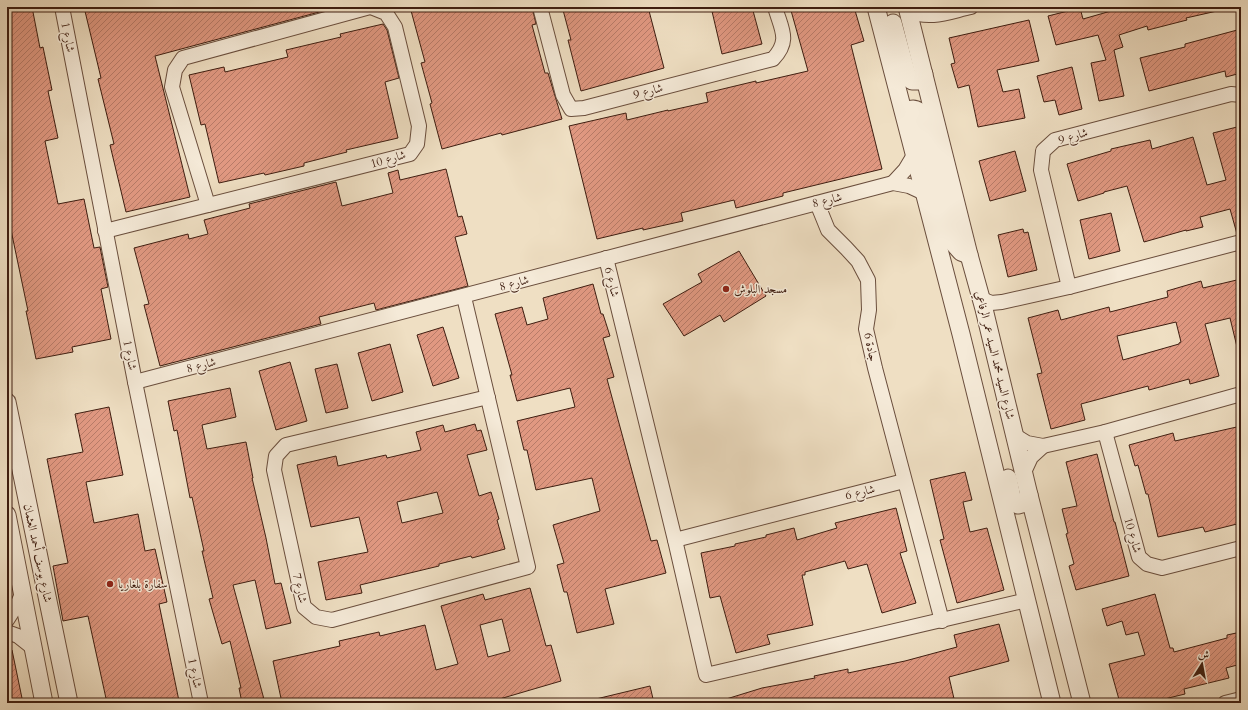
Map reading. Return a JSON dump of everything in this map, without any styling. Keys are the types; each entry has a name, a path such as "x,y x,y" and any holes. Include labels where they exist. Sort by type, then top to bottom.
{"street":[{"name":"شارع 1","path":"62,7 135,382 201,703"},
{"name":"شارع 10","path":"105,230 208,205 410,154 417,144 419,126 396,27 386,13 371,7 183,58 175,70 172,87 208,205"},
{"name":"شارع 9","path":"540,7 563,96 571,109 584,108 773,59 781,51 784,40 775,7"},
{"path":"876,7 961,334 1052,703"},
{"path":"888,7 908,78 912,81 918,81 924,74"},
{"path":"907,9 920,15 932,16 971,7"},
{"name":"شارع السيد محمد السيد عمر الرفاعي","path":"907,9 969,255 982,299 1014,435 1075,670 1082,703"},
{"path":"914,34 922,24 932,16"},
{"name":"شارع 9","path":"1068,287 1041,170 1043,151 1055,140 1231,94 1241,95"},
{"path":"905,115 907,111 911,109 919,111 954,244 961,252 969,255"},
{"path":"893,183 905,170 914,155"},
{"name":"شارع 8","path":"135,382 464,297 606,258 893,183 909,186 924,193"},
{"name":"جادة 6","path":"817,203 828,230 858,261 868,280 869,310 866,330 904,480"},
{"path":"982,299 991,303 1002,302 1068,287 1241,242"},
{"name":"شارع 6","path":"606,258 675,540 706,675 1027,600"},
{"name":"شارع 7","path":"464,297 488,397 528,567 332,620 316,617 304,608 274,470 276,456 286,445 488,397"},
{"path":"988,323 992,311 1002,302"},
{"path":"961,334 976,355 1012,497 1018,505 1025,503 1029,495"},
{"path":"1014,435 1027,443 1043,446 1105,432 1241,394"},
{"name":"شارع يوسف أحمد العثمان","path":"7,402 69,703"},
{"name":"شارع 10","path":"1105,432 1139,557 1147,564 1162,568 1241,548"},
{"path":"7,444 14,458 19,463"},
{"path":"1024,472 1031,457 1043,446"},
{"path":"904,480 942,621"},
{"name":"شارع 6","path":"675,540 904,480"},
{"name":"شارع يوسف أحمد العثمان","path":"7,515 44,703"},
{"path":"1010,534 1020,524 1026,528 1057,648 1075,670"},
{"path":"7,620 16,607 22,594"},
{"path":"7,632 18,636 32,647"},
{"path":"1224,703 1241,699"}],"building":[{"path":"7,7 32,7 40,48 43,47 52,90 48,91 58,138 45,141 58,204 84,199 94,248 100,247 108,287 101,289 111,339 72,347 73,352 36,359 26,311 28,311 7,211"},
{"path":"84,7 338,7 155,56 190,197 126,212 110,145 114,144 98,79 101,78"},
{"path":"410,7 532,7 536,24 532,25 545,73 548,73 562,119 502,135 501,133 442,149 421,63 425,62"},
{"path":"577,7 648,7 664,68 581,91 568,40 571,40 563,10"},
{"path":"711,7 752,7 762,44 722,54"},
{"path":"790,7 854,7 864,41 851,45 882,169 783,193 783,196 736,208 734,200 681,213 683,221 643,230 643,228 597,239 569,126 626,113 627,120 708,102 706,93 808,71"},
{"path":"1125,7 1216,7 1217,11 1186,18 1187,20 1148,30 1147,26 1119,35 1123,47 1114,50 1124,96 1099,101 1091,63 1106,60 1098,35 1056,45 1048,16 1080,8 1083,19"},
{"path":"1029,20 1039,61 997,70 1003,92 1019,89 1025,118 978,127 969,85 958,88 951,64 955,63 949,38"},
{"path":"383,24 387,30 399,78 385,82 398,138 346,150 347,152 304,163 304,166 219,183 205,124 201,125 189,75 224,67 225,72 288,57 286,50 341,37 340,34"},
{"path":"1241,29 1241,73 1226,77 1225,71 1149,91 1140,58 1185,47 1185,44"},
{"path":"1072,67 1082,109 1059,115 1055,100 1044,102 1037,76"},
{"path":"1241,126 1241,234 1237,234 1230,209 1200,217 1203,227 1186,230 1144,242 1127,186 1078,201 1067,164 1111,151 1111,149 1150,140 1152,149 1193,137 1207,185 1226,180 1213,133"},
{"path":"1015,151 1026,191 990,201 979,161"},
{"path":"446,169 458,217 462,216 467,234 455,237 468,286 376,310 374,303 319,317 321,324 160,366 144,305 149,304 134,248 188,234 189,239 208,234 204,220 250,208 249,204 336,182 342,206 393,193 388,173 398,170 400,180"},
{"path":"1111,213 1120,251 1089,259 1080,220"},
{"path":"1023,229 1024,233 1028,232 1037,270 1008,277 998,235"},
{"name":"مسجد البلوش","path":"739,251 766,296 724,322 720,315 684,336 663,304 702,282 698,274"},
{"path":"1241,279 1241,346 1237,347 1230,318 1205,324 1219,376 1190,384 1189,379 1149,390 1148,386 1081,404 1085,420 1051,429 1037,374 1042,373 1028,318 1058,310 1061,320 1109,307 1110,312 1168,297 1167,291 1201,281 1203,288","holes":["1176,322 1181,342 1179,344 1123,360 1117,336"]},
{"path":"593,284 601,314 603,314 610,336 603,338 614,377 607,379 651,541 657,540 666,573 605,589 614,624 577,633 567,592 564,592 557,565 564,563 553,525 600,511 592,478 536,490 527,450 524,450 517,421 575,407 570,388 517,401 510,375 512,375 495,314 522,307 527,325 548,319 543,298"},
{"path":"443,327 459,378 433,386 417,335"},
{"path":"390,344 403,392 372,401 358,353"},
{"path":"290,362 307,421 276,430 259,371"},
{"path":"337,364 348,408 326,413 315,369"},
{"path":"230,388 236,417 202,425 207,449 246,442 252,478 275,584 281,583 291,623 266,629 255,580 233,585 265,703 242,703 239,688 241,688 230,641 222,644 209,599 213,598 202,551 204,551 192,497 190,498 177,430 174,431 168,401"},
{"path":"109,407 123,475 86,482 94,523 138,514 145,551 155,549 167,602 159,604 179,701 168,703 107,703 88,616 63,621 53,566 68,563 47,459 83,452 75,414"},
{"path":"475,424 477,431 481,430 487,450 467,455 479,496 491,492 499,519 497,520 505,549 472,558 471,556 439,564 439,566 360,585 362,593 326,600 318,562 368,552 359,517 311,527 297,465 336,456 338,466 386,455 387,458 421,450 416,432 443,425 445,432","holes":["437,492 443,513 402,523 397,502"]},
{"path":"1241,426 1241,523 1205,532 1203,527 1158,537 1148,494 1146,494 1138,465 1135,466 1129,445 1173,433 1175,441"},
{"path":"1097,454 1129,576 1076,590 1069,566 1074,564 1066,534 1068,533 1062,509 1077,506 1066,462"},
{"path":"965,472 972,500 963,502 970,532 987,528 1004,590 957,603 940,540 944,539 930,480"},
{"path":"896,508 907,551 900,553 916,603 882,613 867,564 848,569 845,561 805,572 805,575 802,575 813,625 767,635 770,644 736,653 720,596 710,598 701,553 735,546 735,544 766,537 766,535 794,528 797,540 837,528 835,523"},
{"path":"530,588 546,646 551,645 561,681 486,703 282,703 273,661 340,646 339,641 379,632 380,636 425,625 436,670 458,664 441,606 483,594 485,600","holes":["502,619 510,651 488,657 480,625"]},
{"path":"1155,594 1170,648 1173,648 1174,652 1227,638 1227,635 1241,632 1241,664 1226,668 1229,678 1184,689 1185,694 1148,703 1120,703 1109,664 1145,655 1138,632 1126,635 1122,621 1107,626 1102,609"},
{"path":"999,624 1009,661 949,677 955,703 723,703 723,700 762,688 815,678 814,676 848,669 848,673 905,661 957,647 954,635"},
{"path":"12,650 23,703 7,703 7,651"},
{"path":"650,686 654,703 596,703 596,699"}],"place":[{"name":"مسجد البلوش","path":"726,289"},
{"name":"سفارة بلغاريا","path":"110,584"}]}
